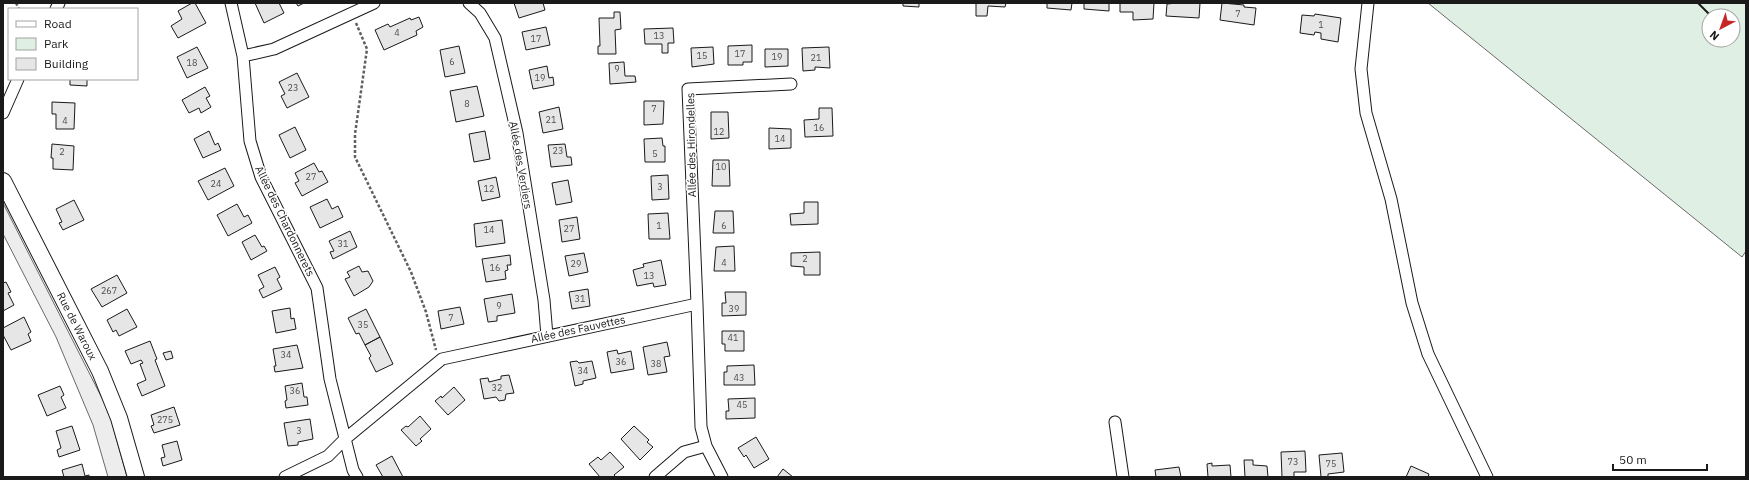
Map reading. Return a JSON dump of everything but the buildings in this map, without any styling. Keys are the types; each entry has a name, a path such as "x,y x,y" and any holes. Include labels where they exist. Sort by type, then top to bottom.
{"street":[{"name":"Allée des Chardonnerets","path":"231,3 243,56 250,141 261,177 317,288 330,379 345,439"},
{"path":"243,56 274,49 351,12 374,3"},
{"name":"Allée des Verdiers","path":"469,3 480,13 495,38 516,133 544,300 547,336"},
{"path":"1368,3 1361,69 1366,113 1391,199 1414,310 1428,354 1487,477"},
{"path":"3,113 18,80"},
{"name":"Allée des Hirondelles","path":"696,304 688,89 791,84"},
{"name":"Rue de Waroux","path":"3,181 100,371 119,418 136,477"},
{"path":"696,304 701,427 706,446 722,477"},
{"name":"Allée des Fauvettes","path":"285,477 328,456 345,439 442,359 696,304"},
{"path":"1115,422 1123,477"},
{"path":"345,439 357,477"},
{"path":"655,477 684,452 706,446"}],"path":[{"path":"351,12 367,49 355,134 354,157 411,272 426,312 437,362"}],"green space":[{"path":"1428,3 1746,3 1746,251 1742,257"}],"shaded area":[{"path":"3,203 109,412 127,477 108,477 93,425 56,337 3,234"}],"wall":[{"path":"1698,3 1703,8"}]}
